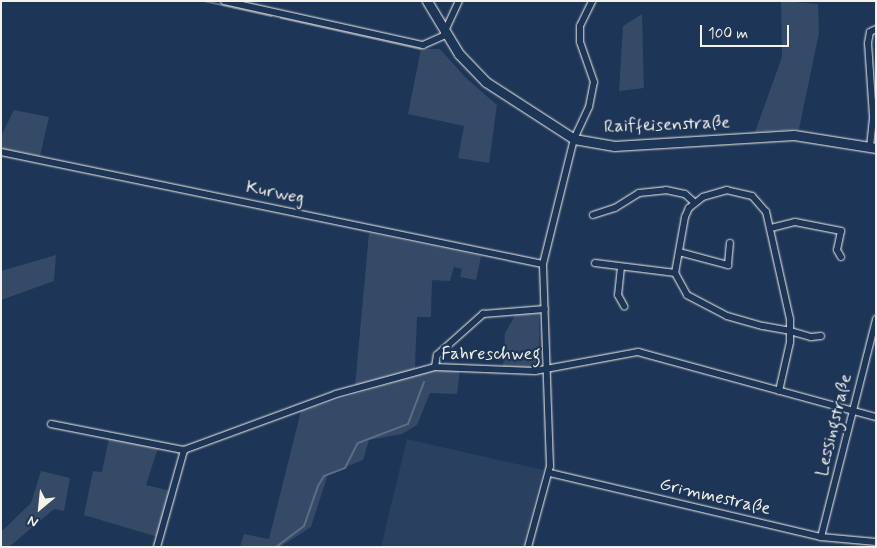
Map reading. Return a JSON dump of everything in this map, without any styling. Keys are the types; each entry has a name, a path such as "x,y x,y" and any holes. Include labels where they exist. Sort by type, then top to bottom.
{"street":[{"path":"224,1 423,45 445,34 459,1"},
{"name":"Raiffeisenstraße","path":"427,1 445,34 486,82 574,139 614,146 794,135 873,148"},
{"path":"528,547 550,473 542,264 574,139 590,107 594,82 580,42 580,26 592,1"},
{"path":"873,148 873,116 868,43 870,32 876,30"},
{"name":"Kurweg","path":"1,152 542,264"},
{"path":"593,215 615,208 638,192 666,190 685,194 695,203"},
{"path":"779,391 790,331 771,228 760,202 739,191 712,193 695,203 685,217 675,273 687,295 707,308 790,331 811,337 822,336"},
{"path":"771,228 795,222 841,232 837,250 841,257"},
{"path":"679,252 728,265 730,243"},
{"path":"595,263 675,273"},
{"path":"621,266 618,295 624,306"},
{"path":"435,367 437,355 483,314 545,309"},
{"name":"Lessingstraße","path":"821,537 876,320"},
{"name":"Fahreschweg","path":"184,450 336,394 435,367 547,370 638,352 876,417"},
{"path":"51,424 184,450 157,547"},
{"name":"Grimmestraße","path":"550,473 821,537 843,544 876,542"}],"shaded area":[{"path":"781,1 818,4 819,33 799,129 755,132 782,57"},
{"path":"642,14 644,88 619,91 623,26"},
{"path":"421,49 440,49 466,78 497,105 489,163 458,158 464,126 408,114"},
{"path":"14,110 49,117 40,156 1,148 1,136"},
{"path":"369,233 481,256 476,280 460,277 462,269 454,267 450,281 432,280 431,317 417,317 415,369 355,386"},
{"path":"56,255 54,281 1,300 1,271"},
{"path":"539,312 539,364 536,367 503,368 505,333 516,314"},
{"path":"460,368 457,394 430,393 417,425 402,434 369,440 363,460 328,474 311,527 280,547 240,547 244,534 269,539 301,411 433,370"},
{"path":"109,438 158,448 146,485 171,491 158,537 84,515 93,471 102,472"},
{"path":"407,439 543,470 523,547 381,547"},
{"path":"41,471 70,478 64,511 54,509 9,547 1,547 1,532 31,503"}],"waterway":[{"path":"204,1 271,16"},
{"path":"281,18 421,49"},
{"path":"276,547 304,526 318,486 324,476 345,468 358,443 408,424 424,382"}]}
